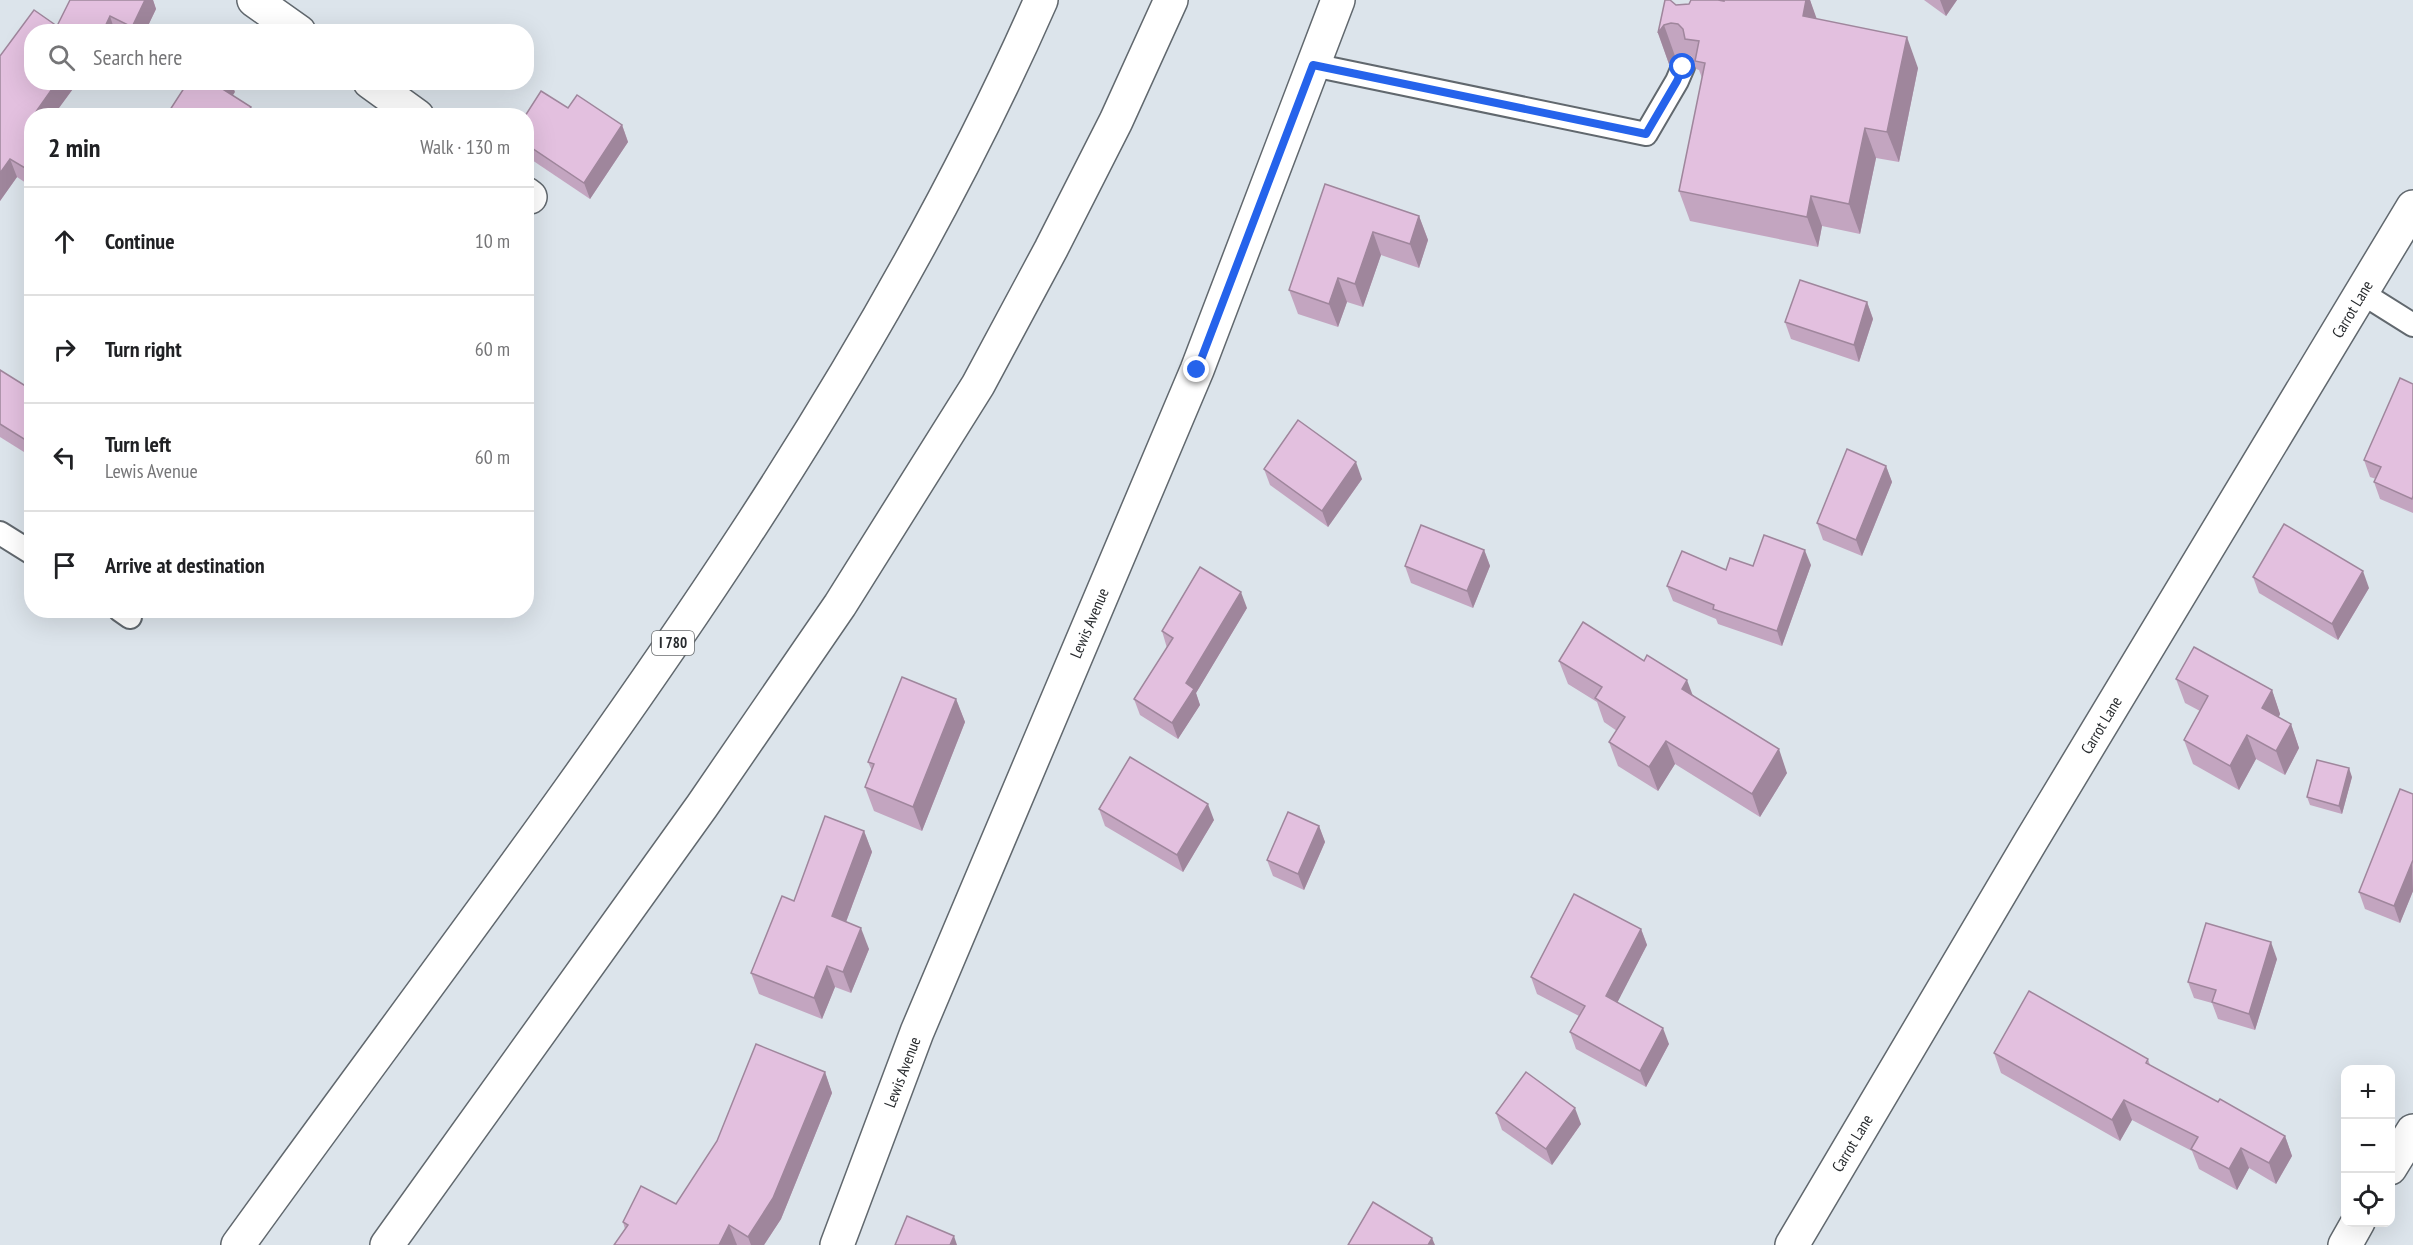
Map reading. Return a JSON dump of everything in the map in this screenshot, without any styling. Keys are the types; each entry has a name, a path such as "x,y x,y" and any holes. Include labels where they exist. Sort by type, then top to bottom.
{"main road":[{"path":"254,0 288,24"},
{"name":"I 780","path":"238,1245 544,826 710,590 798,452 878,318 950,188 1041,0"},
{"path":"387,1245 702,806 840,605 984,375 1116,121 1171,0"},
{"name":"Lewis Avenue","path":"837,1245 917,1032 1197,370 1338,0"},
{"path":"381,90 406,108"},
{"name":"Carrot Lane","path":"1792,1245 2031,842 2413,207"},
{"path":"2395,1161 2413,1131"},
{"path":"2345,1245 2355,1227"}],"lane":[{"path":"1313,65 1646,134 1683,67"},
{"path":"2362,293 2413,325"},
{"path":"0,532 24,548"}],"building":[{"path":"70,0 145,0 133,24 126,24 110,16 106,24 58,24"},
{"path":"1665,0 1670,0 1676,5 1689,4 1691,0 1806,0 1803,16 1907,37 1887,132 1865,128 1849,204 1811,196 1807,217 1679,191 1705,63 1695,61 1699,41 1685,39 1683,29 1678,24 1664,25 1658,33"},
{"path":"34,10 54,24 24,24 24,90 51,90 39,108 24,108 24,167 10,159 0,173 0,56"},
{"path":"183,90 224,90 251,107 250,108 171,108"},
{"path":"541,91 568,108 577,95 622,125 584,183 534,149 534,108 530,108"},
{"path":"1325,184 1419,216 1410,244 1373,232 1355,284 1338,278 1329,304 1289,290"},
{"path":"1800,280 1867,302 1854,345 1785,322"},
{"path":"0,370 24,385 24,439 0,424"},
{"path":"2400,378 2413,384 2412,499 2374,482 2381,467 2364,460"},
{"path":"1298,420 1356,462 1322,511 1264,469"},
{"path":"1847,449 1886,466 1856,540 1817,523"},
{"path":"2284,524 2363,571 2332,624 2253,577"},
{"path":"1421,525 1484,550 1467,591 1405,566"},
{"path":"1764,535 1805,550 1777,631 1713,609 1714,605 1667,586 1682,551 1726,570 1730,558 1753,566"},
{"path":"1200,567 1241,592 1186,683 1194,689 1172,723 1134,699 1173,638 1162,631"},
{"path":"1583,622 1644,661 1647,655 1687,680 1682,689 1779,749 1752,794 1666,741 1649,767 1609,742 1625,717 1595,698 1602,687 1559,661"},
{"path":"2194,647 2272,690 2262,708 2291,724 2276,751 2247,735 2230,766 2184,740 2208,696 2176,679"},
{"path":"902,677 956,699 913,807 865,787 874,764 868,762"},
{"path":"1130,757 1208,804 1177,855 1099,809"},
{"path":"2317,760 2349,768 2339,806 2307,797"},
{"path":"2400,789 2413,794 2413,860 2394,906 2359,892"},
{"path":"1288,812 1319,826 1298,874 1267,860"},
{"path":"825,816 864,831 832,916 861,928 843,972 827,966 814,998 751,973 782,896 794,901"},
{"path":"1574,894 1641,929 1606,996 1663,1028 1640,1071 1570,1032 1585,1006 1531,977"},
{"path":"2206,923 2271,942 2249,1014 2212,1002 2216,990 2188,982"},
{"path":"2029,991 2148,1059 2146,1063 2218,1102 2220,1099 2285,1136 2269,1163 2241,1148 2229,1169 2191,1149 2198,1137 2124,1100 2112,1120 1994,1053"},
{"path":"756,1044 825,1072 773,1198 748,1237 729,1225 719,1245 614,1245 628,1225 623,1222 641,1186 676,1204 717,1141"},
{"path":"1526,1072 1575,1108 1546,1149 1496,1113"},
{"path":"1373,1202 1432,1238 1428,1245 1348,1245"},
{"path":"907,1216 954,1236 950,1245 895,1245"}],"route":[{"path":"1197,370 1313,65 1646,134 1683,67"}]}
